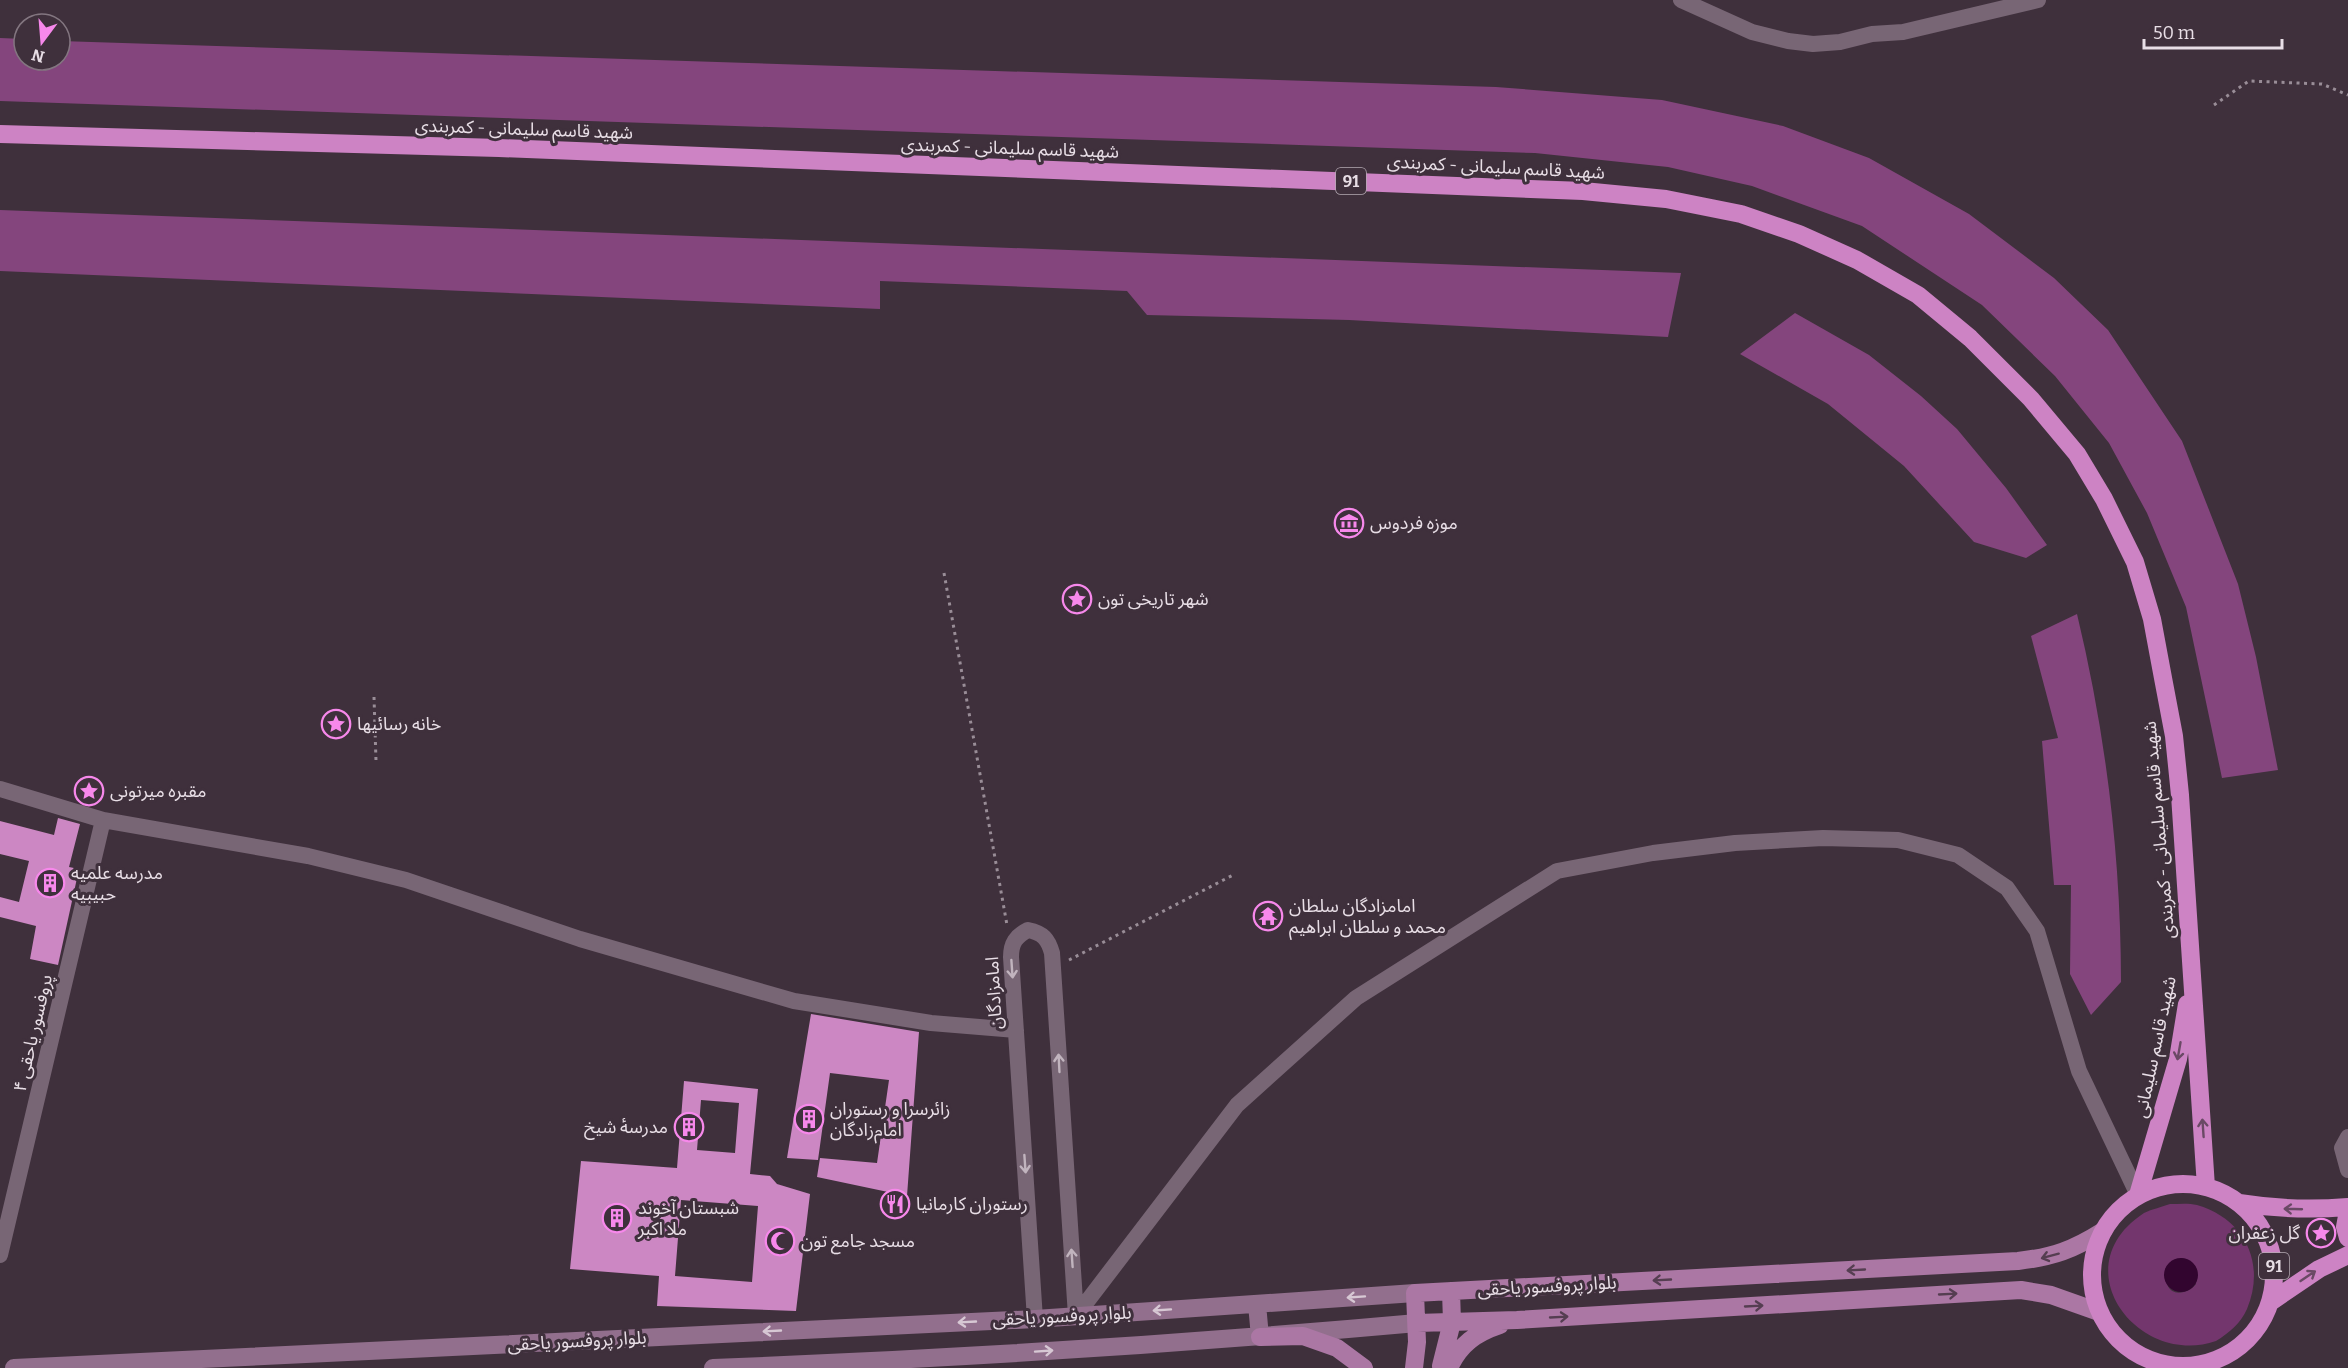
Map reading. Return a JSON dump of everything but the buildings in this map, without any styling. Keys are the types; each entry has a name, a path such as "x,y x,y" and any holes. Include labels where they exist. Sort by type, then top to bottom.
{"highway":[{"name":"شهید قاسم سلیمانی - کمربندی","path":"0,134 499,148 1583,191 1677,201 1741,214 1799,234 1857,260 1918,295 1970,338 2031,399 2077,454 2104,499 2135,562 2152,619 2170,713 2180,795 2192,973"},
{"name":"شهید قاسم سلیمانی","path":"2192,973 2206,1187"},
{"name":"شهید قاسم سلیمانی","path":"2138,1196 2178,1059 2192,973"},
{"name":"91","path":"2183,1184 2206,1187 2223,1193 2239,1203 2258,1222 2271,1247 2275,1274 2272,1301 2260,1326 2241,1347 2217,1361 2190,1367 2162,1364 2136,1353 2114,1335 2099,1312 2092,1285 2093,1257 2103,1231 2118,1211 2138,1196 2160,1187 2183,1184"},
{"name":"91","path":"2239,1203 2274,1209 2348,1209"},
{"path":"2348,1209 2345,1227 2348,1238"},
{"name":"91","path":"2272,1301 2319,1269 2348,1255"}],"main road":[{"name":"بلوار پروفسور یاحقی","path":"14,1368 1076,1316 1415,1293 2018,1262 2050,1257 2078,1247 2103,1231"},
{"name":"بلوار پروفسور یاحقی","path":"713,1368 855,1362 1260,1337 1417,1332 1452,1322 2021,1290 2051,1295 2099,1312"},
{"path":"1441,1368 1452,1322 1451,1291"},
{"path":"1414,1368 1417,1332 1415,1293"},
{"path":"1257,1304 1260,1337 1303,1336 1337,1348 1364,1368"},
{"path":"1449,1368 1457,1351 1469,1340 1483,1331 1516,1320"},
{"path":"1417,1332 1432,1330 1438,1332 1448,1344"}],"street":[{"path":"1681,0 1752,32 1788,41 1813,44 1840,42 1872,34 1903,32 2038,0"},
{"path":"0,789 103,820 308,856 406,880 580,939 794,1001 931,1023 1016,1030"},
{"name":"پروفسور یاحقی ۴","path":"0,1255 103,820"},
{"path":"1076,1316 1237,1105 1356,998 1557,872 1653,853 1735,843 1823,838 1898,840 1958,855 2007,888 2037,931 2079,1071 2138,1196"},
{"name":"امامزادگان","path":"1035,1318 1011,947 1017,936 1028,930 1040,932 1048,941 1054,968 1076,1316"},
{"path":"2348,1137 2342,1148 2348,1170"}],"path":[{"path":"2214,105 2249,81 2322,84 2348,95"},
{"path":"944,573 1011,947"},
{"path":"374,697 376,761"},
{"path":"1054,968 1235,874"}],"shaded area":[{"path":"0,38 12,38 12,72 72,72 72,41 1496,87 1662,100 1783,126 1869,158 1969,214 2054,278 2108,330 2182,441 2238,584 2256,657 2278,770 2222,778 2186,607 2147,513 2109,443 2055,376 1982,305 1862,226 1752,186 1668,167 1535,153 0,101"},
{"path":"0,210 1681,273 1668,337 1349,320 1147,315 1127,291 880,281 880,309 0,271"},
{"path":"1795,313 1869,355 1921,396 1957,429 2006,488 2047,545 2026,558 1974,542 1904,466 1828,404 1740,354"},
{"path":"2077,614 2104,751 2115,843 2120,936 2121,982 2091,1015 2070,974 2071,885 2054,885 2042,741 2058,738 2031,636"},
{"path":"2170,1204 2194,1204 2214,1212 2239,1232 2247,1245 2254,1275 2247,1309 2234,1327 2216,1341 2187,1345 2160,1340 2137,1327 2120,1307 2110,1284 2109,1260 2120,1235 2144,1213","holes":["2183,1258 2196,1284 2185,1292 2177,1293 2169,1288 2165,1269 2172,1261"]},
{"path":"2181,1258 2193,1263 2198,1275 2193,1287 2181,1292 2169,1287 2164,1275 2169,1263"}],"place":[{"name":"موزه فردوس","path":"1349,523"},
{"name":"شهر تاریخی تون","path":"1077,599"},
{"name":"خانه رسائیها","path":"336,724"},
{"name":"مقبره میرتونی","path":"89,791"},
{"name":"مدرسه علمیه حبیبیه","path":"50,883"},
{"name":"امامزادگان سلطان محمد و سلطان ابراهیم","path":"1268,916"},
{"name":"زائرسرا و رستوران امام‌زادگان","path":"809,1119"},
{"name":"مدرسهٔ شیخ","path":"689,1127"},
{"name":"رستوران کارمانیا","path":"895,1204"},
{"name":"شبستان آخوند ملا اکبر","path":"617,1218"},
{"name":"گل زعفران","path":"2321,1233"},
{"name":"مسجد جامع تون","path":"780,1241"}]}
